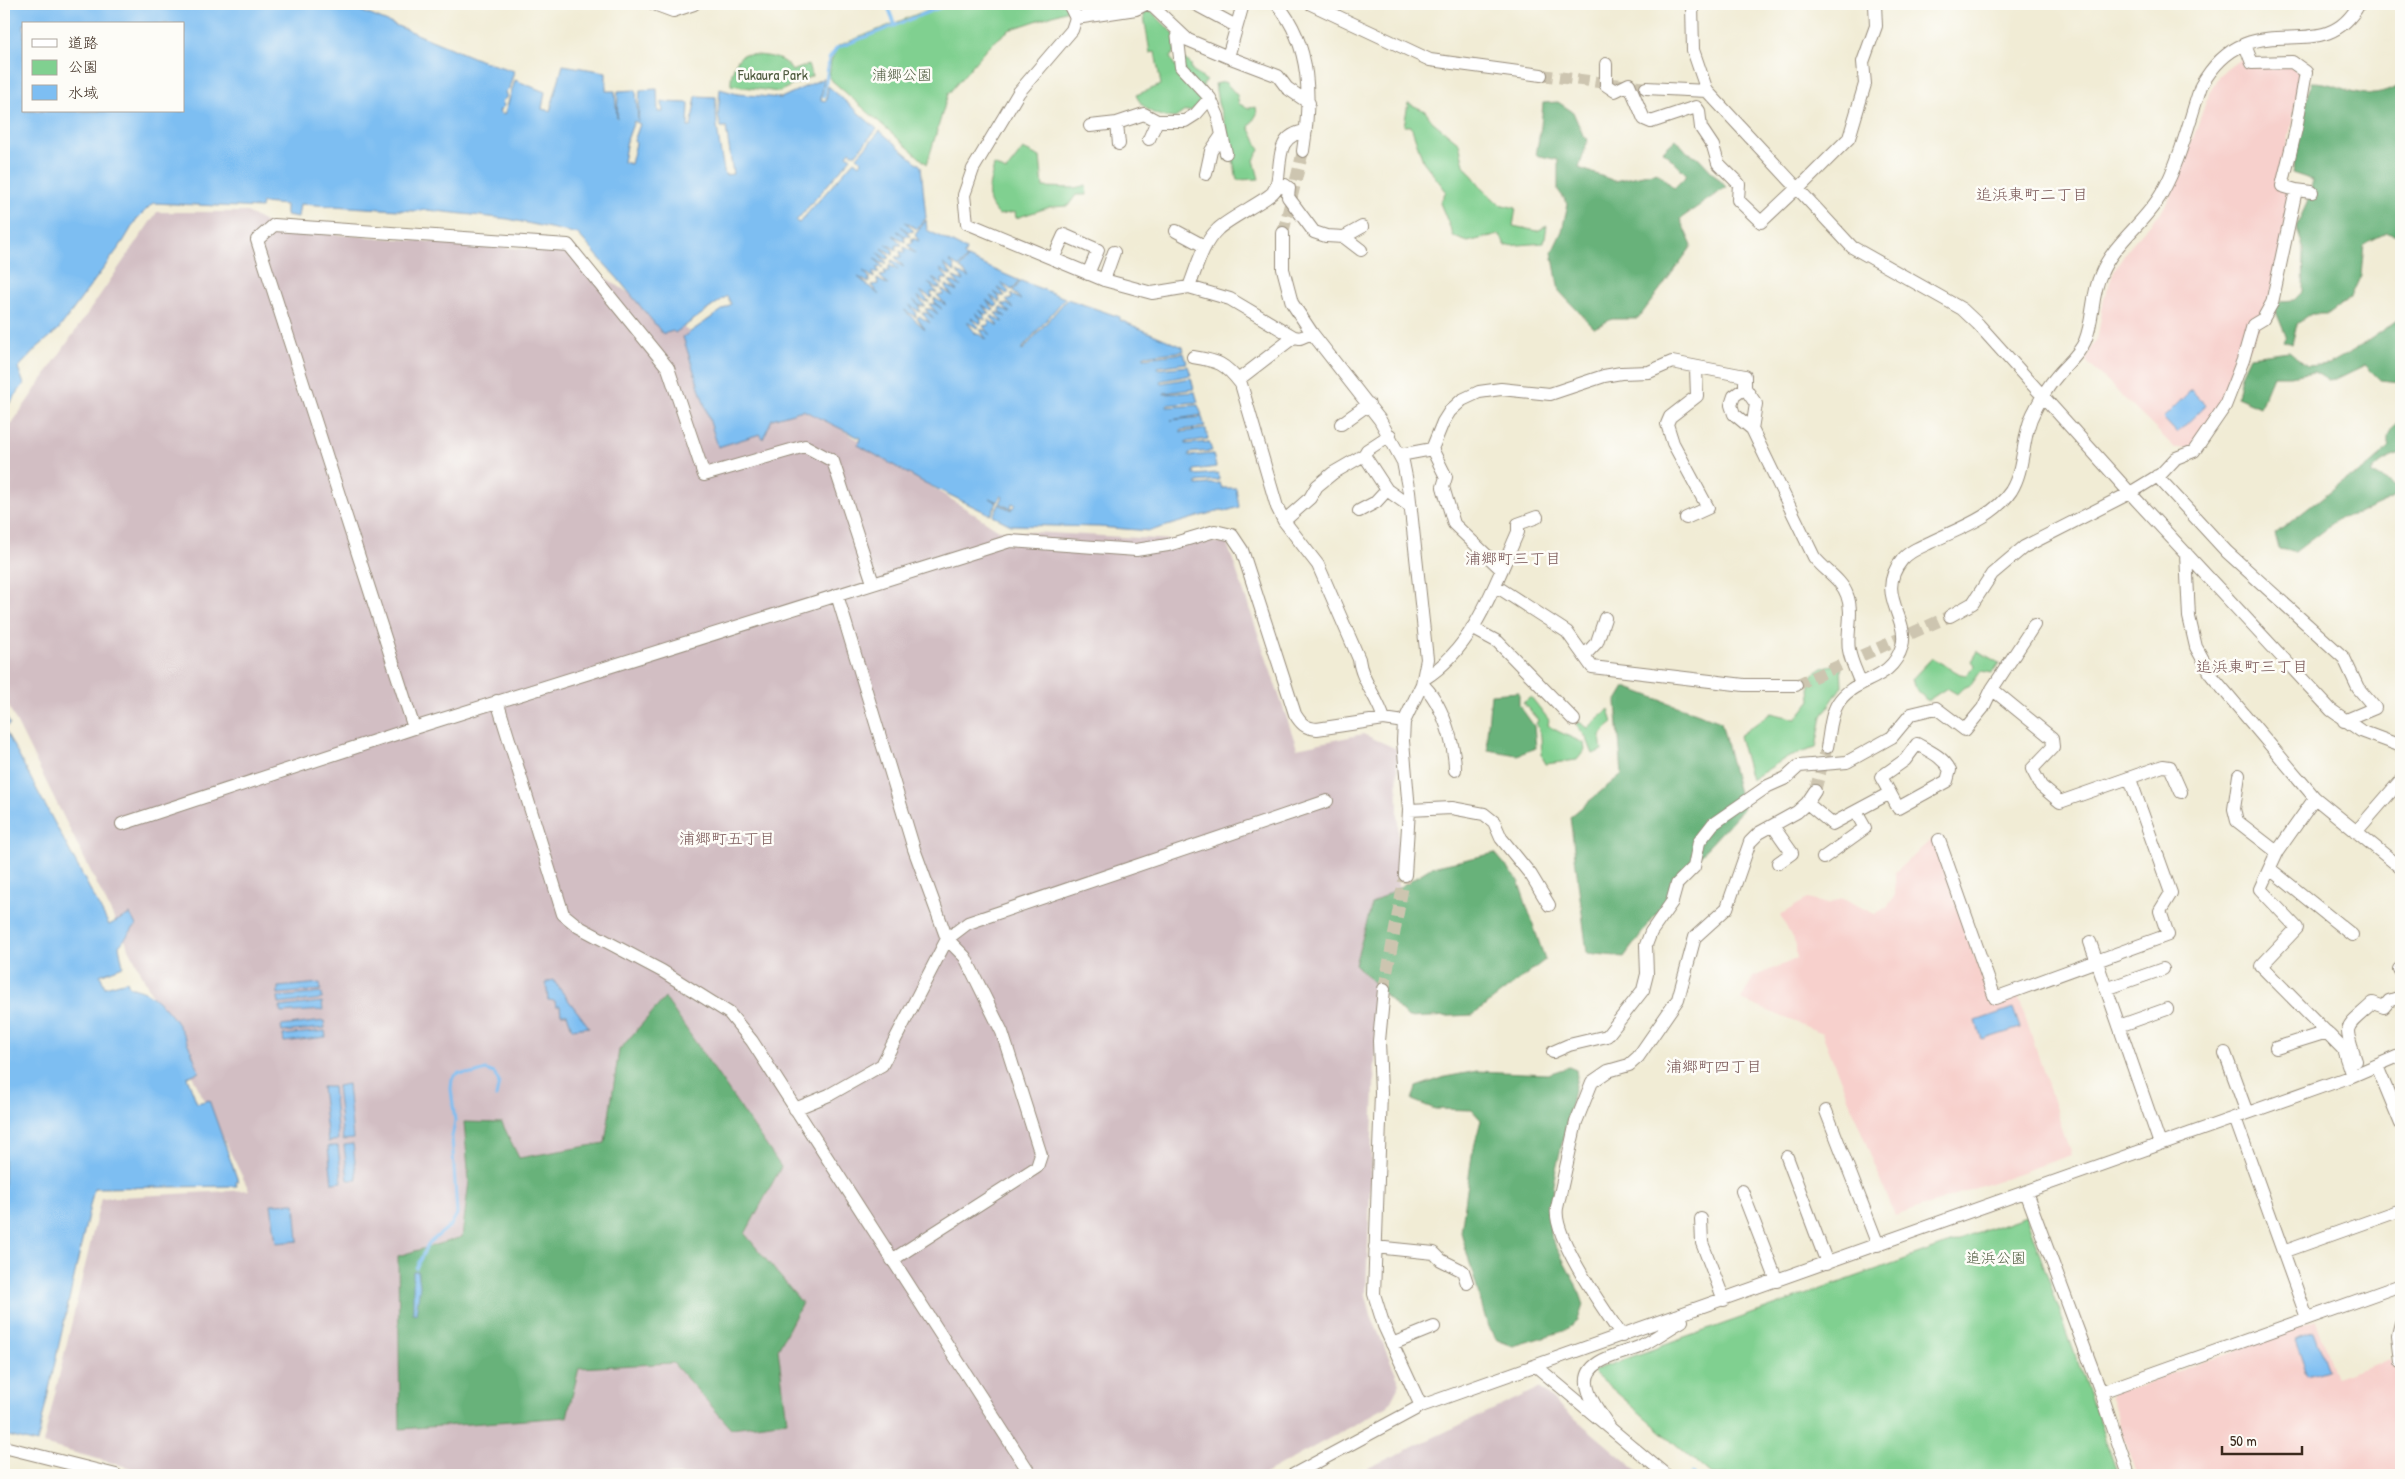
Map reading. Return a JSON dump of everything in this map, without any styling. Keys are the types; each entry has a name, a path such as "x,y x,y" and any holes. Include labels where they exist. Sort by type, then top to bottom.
{"street":[{"path":"654,4 673,11 694,4"},
{"path":"1069,4 1076,18"},
{"path":"1076,18 1136,9 1148,4 1188,40 1278,76 1287,88 1309,103"},
{"path":"1195,4 1236,26"},
{"path":"1228,57 1243,4"},
{"path":"1277,4 1284,12 1300,45 1308,76 1309,103 1303,151"},
{"path":"1311,4 1430,60 1541,75"},
{"path":"1692,4 1693,50 1707,92 1852,247 1962,309 2331,710 2344,721 2361,731 2401,746"},
{"path":"1606,64 1606,85 1615,91 1629,84 1644,119 1651,122 1696,107 1699,111 1701,128 1713,146 1718,163 1739,184 1738,200 1761,222 1849,138 1865,84 1863,62 1876,26 1875,4"},
{"path":"1827,747 1832,716 1838,702 1845,694 1890,668 1902,644 1903,631 1892,602 1892,594 1895,572 1902,560 1916,549 1988,514 2001,503 2018,477 2026,428 2043,395 2078,353 2085,341 2095,291 2108,260 2163,192 2205,79 2218,62 2245,44 2265,40 2313,38 2327,34 2350,17 2359,4"},
{"path":"1076,18 1066,39 1019,92 973,169 964,195 967,223 1104,280 1152,293 1189,287 1230,299 1294,337 1300,338 1312,333"},
{"path":"1177,31 1181,67 1188,77 1201,86 1210,98 1218,116 1226,154"},
{"path":"2245,44 2252,63 2292,62 2306,72 2296,129 2282,186 2312,192"},
{"path":"1646,88 1707,92"},
{"path":"1090,126 1117,123 1144,114 1157,121 1185,121 1196,114 1210,98"},
{"path":"1149,139 1157,121"},
{"path":"1117,123 1118,144"},
{"path":"1274,190 1278,160 1286,142 1295,133 1306,132"},
{"path":"1206,174 1211,152 1222,135"},
{"path":"1189,287 1204,246 1218,228 1245,209 1266,199 1274,190 1285,185 1289,188 1288,197 1314,232 1326,236 1344,237 1362,227"},
{"path":"1950,616 1973,603 1992,574 2024,547 2130,493 2157,476 2176,458 2194,450 2225,406 2243,360 2253,325 2263,319 2272,303 2296,190"},
{"path":"414,728 257,240 274,226 568,245 668,368 704,475 805,446 833,461 873,583"},
{"path":"1176,231 1204,246"},
{"path":"1283,233 1282,269 1292,303 1312,333 1369,404 1390,435 1400,455 1411,507 1427,659 1423,682 1404,722 1403,741 1409,810 1405,875"},
{"path":"1053,259 1064,235 1098,250 1088,274"},
{"path":"1344,237 1361,250"},
{"path":"1104,280 1114,252"},
{"path":"1238,380 1294,337"},
{"path":"1192,357 1211,360 1229,368 1241,384 1277,507 1284,521 1318,565 1359,659 1360,670 1379,702 1384,719"},
{"path":"1502,569 1454,524 1443,487 1446,477 1432,449 1443,422 1450,411 1462,400 1480,392 1501,389 1550,394 1604,376 1649,372 1672,362 1745,376 1744,388 1756,404 1752,429"},
{"path":"1686,518 1708,508 1673,443 1667,424 1670,416 1697,396 1696,368"},
{"path":"1744,388 1734,396 1731,405 1734,414 1752,429 1814,557 1822,568 1841,585 1847,595 1850,607 1849,650 1862,684"},
{"path":"1341,424 1354,418 1369,404"},
{"path":"1284,521 1310,498 1317,486 1333,473 1364,455 1367,450 1390,435"},
{"path":"1400,455 1432,449"},
{"path":"1364,455 1386,490 1411,507"},
{"path":"2157,476 2227,552 2344,658 2358,688 2375,708 2344,721"},
{"path":"1359,510 1376,502 1386,490"},
{"path":"1423,682 1442,668 1472,628 1496,586 1518,532 1518,524 1537,517"},
{"path":"122,824 497,701 1010,541 1136,550 1168,545 1205,532 1223,532 1232,535 1242,550 1295,714 1300,722 1307,728 1317,729 1384,719 1404,722"},
{"path":"2186,553 2189,617 2196,647 2212,676 2315,798 2401,868"},
{"path":"1496,586 1567,632 1592,667 1744,685 1796,685"},
{"path":"837,595 914,849 947,939 965,957 1002,1032 1041,1155 1037,1167 892,1260"},
{"path":"1584,656 1597,642 1605,618"},
{"path":"1552,1052 1569,1045 1606,1036 1643,990 1647,974 1646,945 1651,932 1658,918 1672,902 1677,884 1694,867 1699,842 1713,824 1768,786 1786,778 1799,766 1848,762 1884,743 1915,712 1936,708 1965,730 1983,708 1992,689 2034,625"},
{"path":"1472,628 1498,642 1574,720"},
{"path":"1423,682 1431,692 1448,729 1455,754 1455,770"},
{"path":"1992,689 2052,738 2053,747 2032,769 2041,786 2060,802 2163,766 2170,768 2181,792"},
{"path":"497,701 563,914 579,927 662,971 729,1013 752,1041 1031,1475"},
{"path":"1917,744 1938,755 1946,762 1950,770 1947,781 1898,808 1890,793 1881,777 1905,760 1917,744"},
{"path":"2239,775 2234,810 2238,821 2277,852"},
{"path":"1939,840 1995,998 2168,935 2160,910 2171,893 2130,779"},
{"path":"2356,832 2400,783"},
{"path":"1622,1336 1581,1275 1557,1221 1557,1208 1576,1122 1592,1082 1608,1071 1629,1065 1638,1057 1678,999 1695,937 1727,908 1753,837 1787,819 1807,803 1815,791"},
{"path":"1807,803 1832,824 1890,793"},
{"path":"2315,798 2277,852 2260,889 2297,928 2261,966 2343,1048 2356,1075"},
{"path":"795,1109 829,1095 882,1065 947,939 968,923 1327,801"},
{"path":"1409,810 1452,808 1484,814 1494,822 1501,838 1531,875 1549,905"},
{"path":"1823,858 1865,828 1856,812"},
{"path":"1773,826 1792,853 1778,863"},
{"path":"2270,869 2352,935"},
{"path":"2090,942 2160,1144"},
{"path":"2106,989 2164,969"},
{"path":"1384,989 1379,1041 1381,1093 1374,1294 1384,1326 1421,1406"},
{"path":"2356,1075 2346,1031 2350,1022 2373,1003 2384,1007 2389,1000 2401,997"},
{"path":"2119,1026 2167,1009"},
{"path":"2276,1048 2327,1032"},
{"path":"2225,1053 2241,1115 2283,1252 2306,1318"},
{"path":"1293,1475 1421,1406 1537,1367 2356,1075 2401,1055"},
{"path":"2377,1066 2401,1124"},
{"path":"1826,1111 1878,1245"},
{"path":"1787,1157 1827,1263"},
{"path":"1742,1191 1778,1281"},
{"path":"2026,1192 2101,1392 2129,1475"},
{"path":"2283,1252 2401,1210"},
{"path":"1701,1219 1702,1243 1724,1300"},
{"path":"1375,1247 1434,1253 1441,1260 1463,1271 1467,1283"},
{"path":"2101,1392 2401,1286"},
{"path":"1610,1428 1591,1396 1587,1384 1590,1372 1601,1361 1639,1347 1706,1307"},
{"path":"2401,1324 2398,1336 2401,1362"},
{"path":"1392,1344 1434,1327"},
{"path":"1537,1367 1666,1475"},
{"path":"4,1447 116,1475"}],"shaded area":[{"path":"2243,57 2292,66 2302,76 2278,187 2292,194 2269,305 2234,380 2193,447 2175,448 2085,360 2098,335 2104,299 2114,271 2130,246 2162,211 2175,187 2210,91 2219,75"},
{"path":"157,212 247,212 279,230 565,252 999,530 1227,543 1297,748 1363,734 1397,749 1399,882 1377,1011 1366,1295 1372,1318 1400,1383 1388,1406 1263,1475 156,1475 43,1444 101,1198 249,1190 4,697 4,435"},
{"path":"1933,838 1991,1004 2018,995 2071,1155 1895,1216 1822,1033 1741,1000 1753,977 1796,959 1796,945 1780,915 1807,899 1828,904 1842,898 1875,914 1888,906 1895,895 1895,872"},
{"path":"2316,1321 2336,1378 2391,1359 2401,1383 2401,1475 2138,1475 2110,1399 2112,1395"},
{"path":"1539,1388 1642,1475 1353,1475"}],"green space":[{"name":"浦郷公園","path":"942,4 1065,4 1068,10 1009,30 988,47 948,94 927,164 829,78 831,61 838,46"},
{"path":"1148,8 1174,34 1175,52 1170,57 1175,66 1184,59 1191,64 1192,71 1207,81 1203,84 1204,97 1191,111 1185,111 1175,118 1152,112 1139,101 1136,95 1161,85 1155,52 1150,53 1143,10"},
{"name":"Fukaura Park","path":"744,54 778,59 788,65 792,71 808,65 812,76 778,92 731,85 734,68"},
{"path":"1225,82 1237,95 1239,104 1249,108 1256,107 1257,114 1249,127 1260,150 1254,160 1259,179 1237,180 1233,160 1226,160 1225,139 1229,137 1218,103 1215,84"},
{"path":"2311,82 2324,83 2365,94 2388,91 2401,84 2401,237 2386,233 2364,244 2361,275 2351,297 2328,314 2311,314 2297,324 2292,344 2283,341 2286,336 2274,307 2281,301 2294,300 2303,291 2304,249 2296,227 2307,203 2313,180 2292,173"},
{"path":"1558,102 1573,112 1583,135 1588,140 1579,168 1615,181 1657,172 1674,188 1687,175 1663,151 1676,139 1687,152 1698,157 1726,187 1680,219 1692,246 1638,319 1612,319 1594,328 1559,291 1552,252 1562,231 1568,204 1558,190 1558,160 1536,155 1543,103"},
{"path":"1408,103 1425,111 1432,121 1459,143 1464,165 1483,189 1499,204 1516,208 1513,226 1537,231 1547,226 1544,243 1506,246 1499,234 1468,242 1454,237 1440,203 1446,191 1423,161 1411,126 1404,126"},
{"path":"1023,149 1040,157 1043,187 1075,188 1086,185 1087,195 1076,195 1068,206 1050,207 1016,218 1015,212 999,215 990,203 989,197 989,186 994,165 1006,171"},
{"path":"2401,318 2401,382 2380,380 2365,365 2336,379 2328,380 2314,372 2290,376 2273,376 2260,407 2237,397 2241,375 2250,356 2289,351 2307,366 2329,364 2356,349"},
{"path":"2401,418 2401,454 2384,461 2371,473 2399,489 2392,499 2358,514 2341,517 2295,552 2279,549 2275,534 2342,482 2364,470 2389,448 2389,435 2392,428"},
{"path":"1978,651 1999,663 1992,673 1981,671 1971,685 1963,688 1957,694 1947,688 1927,701 1914,686 1912,679 1932,658 1960,674 1967,675 1975,665 1972,661"},
{"path":"1841,663 1842,686 1822,716 1816,748 1789,756 1751,780 1739,736 1771,713 1796,719 1811,700 1809,677 1824,667"},
{"path":"1625,687 1721,722 1743,809 1697,859 1624,957 1587,953 1570,817 1622,774 1616,702"},
{"path":"1519,692 1519,705 1534,726 1536,748 1517,755 1488,750 1487,734 1491,694"},
{"path":"1531,697 1549,720 1548,725 1584,743 1585,750 1577,760 1546,764 1542,754 1541,734 1536,724 1538,720 1523,703"},
{"path":"1609,709 1613,723 1602,735 1602,750 1593,754 1587,739 1576,724 1579,722 1588,728"},
{"path":"1495,853 1518,880 1545,960 1473,1015 1408,1018 1355,964 1372,904 1432,867"},
{"path":"665,998 781,1167 745,1234 802,1303 778,1349 787,1421 731,1428 673,1363 579,1368 567,1417 400,1429 398,1256 462,1237 469,1181 464,1122 502,1123 519,1158 605,1143 619,1050"},
{"path":"1569,1067 1576,1070 1577,1077 1553,1183 1550,1235 1575,1282 1583,1305 1578,1320 1564,1331 1513,1346 1497,1340 1488,1327 1461,1232 1472,1155 1481,1120 1472,1110 1435,1109 1412,1100 1416,1087 1445,1077 1477,1071 1548,1074"},
{"name":"追浜公園","path":"2026,1216 2118,1475 1711,1475 1592,1371"}],"water":[{"path":"4,4 221,4 225,6 226,4 344,4 482,61 514,71 509,89 505,92 507,97 502,101 504,106 499,111 502,115 505,113 515,80 545,92 542,109 550,111 563,65 606,72 606,91 615,91 617,118 618,91 636,90 638,121 640,90 657,89 658,112 663,112 662,102 689,103 688,127 691,127 696,96 716,97 718,136 725,175 733,174 726,127 721,127 718,116 720,89 737,94 781,98 824,78 821,100 826,101 828,86 877,129 855,155 850,151 847,155 851,158 796,221 799,223 854,161 859,165 862,161 857,157 880,131 921,166 926,218 917,229 905,222 914,231 908,232 901,226 910,236 904,236 905,242 893,235 902,245 896,245 897,250 886,244 893,250 893,255 882,248 890,258 886,259 878,253 887,263 881,263 874,258 883,267 877,268 879,272 873,272 874,278 863,271 869,277 869,283 858,277 879,295 871,285 878,284 877,279 888,285 880,276 886,275 884,271 889,271 889,265 898,270 891,262 892,260 904,267 895,257 901,257 900,251 905,253 904,247 915,253 907,244 912,243 912,238 919,241 915,235 926,220 927,230 966,250 964,256 967,258 959,267 949,261 954,266 955,272 943,264 952,275 940,269 948,279 942,279 943,285 932,278 941,288 935,288 928,282 937,293 931,292 932,298 920,291 929,302 917,296 925,306 920,306 913,300 919,306 920,312 909,305 915,311 916,317 904,310 925,329 917,318 919,316 930,323 922,313 927,313 934,319 925,309 931,309 938,314 929,304 935,304 942,309 935,303 934,298 946,305 937,295 943,295 942,289 953,296 947,290 946,285 957,291 949,282 954,282 961,287 953,277 964,281 957,272 969,278 960,268 968,258 1020,281 1012,290 1001,283 1009,292 1007,294 997,287 1005,296 1000,296 994,292 999,297 1000,302 990,296 998,305 996,307 986,300 994,309 992,311 982,305 990,314 985,314 979,310 984,315 985,320 975,313 981,319 981,324 971,318 979,327 977,328 967,322 976,334 981,335 987,340 980,330 985,330 991,335 983,326 989,325 988,320 999,326 992,316 1003,322 995,313 1000,313 1006,317 1000,312 1000,307 1010,313 1002,304 1007,304 1014,309 1006,300 1012,299 1011,294 1021,300 1013,291 1021,281 1065,298 1022,351 1067,299 1120,317 1120,320 1183,347 1184,351 1144,356 1144,358 1184,353 1187,363 1157,367 1158,369 1188,366 1191,375 1160,381 1161,383 1191,378 1194,389 1164,394 1195,392 1198,402 1167,405 1167,407 1198,405 1202,415 1171,420 1202,417 1205,427 1181,430 1181,432 1206,429 1208,439 1186,442 1186,444 1209,442 1212,451 1189,453 1189,456 1213,454 1216,467 1194,470 1194,475 1218,473 1219,480 1197,482 1197,485 1220,483 1222,488 1236,488 1239,507 1226,511 1221,510 1150,531 1099,527 1011,525 993,516 999,504 1011,510 1016,505 1012,503 1011,509 1000,503 1003,497 1000,496 998,502 989,498 997,503 991,515 921,481 858,445 860,438 803,410 772,419 763,439 760,434 718,447 683,337 731,304 727,296 675,333 673,331 663,334 578,234 508,219 427,210 415,211 300,204 298,217 286,215 286,205 262,203 261,208 153,203 136,220 123,242 58,330 18,368 24,384 10,403 4,404","holes":["634,121 640,124 634,141 636,143 631,164 623,162 627,140"]},
{"path":"2191,390 2206,405 2177,433 2163,418"},
{"path":"4,713 10,724 4,728"},
{"path":"4,728 109,925 130,914 136,925 119,946 123,966 100,975 105,987 127,981 129,986 148,993 175,1020 191,1050 199,1072 187,1077 197,1103 209,1100 238,1181 236,1182 237,1186 94,1188 37,1443 4,1435"},
{"path":"553,980 589,1027 572,1029 567,1014 561,1014 560,1006 556,1006 555,1001 548,1000 546,982"},
{"path":"320,983 321,990 278,994 278,987"},
{"path":"322,993 322,999 279,1004 278,997"},
{"path":"322,1002 323,1010 281,1013 280,1007"},
{"path":"2013,1008 2020,1028 1982,1040 1976,1021"},
{"path":"324,1021 325,1028 282,1032 281,1026"},
{"path":"325,1031 326,1037 284,1042 283,1035"},
{"path":"348,1084 353,1139 343,1140 337,1086"},
{"path":"322,1087 333,1087 338,1140 328,1142"},
{"path":"353,1144 357,1180 348,1180 344,1145"},
{"path":"328,1146 338,1146 342,1182 332,1183"},
{"path":"295,1203 298,1241 276,1243 271,1204"},
{"path":"413,1271 418,1271 420,1286 416,1314 413,1313"},
{"path":"2314,1332 2328,1370 2308,1376 2295,1339"}],"waterway":[{"path":"887,4 895,26"},
{"path":"824,96 829,59 837,48 949,4"},
{"path":"416,1268 428,1244 451,1225 457,1214 452,1137 455,1121 451,1089 452,1079 458,1073 473,1074 486,1070 494,1073 499,1082 496,1097"}],"tunnel":[{"path":"1541,75 1646,88"},
{"path":"1283,233 1303,151"},
{"path":"1796,685 1950,616"},
{"path":"1815,791 1827,747"},
{"path":"1384,989 1405,875"}],"district":[{"name":"追浜東町二丁目","path":"2032,194"},
{"name":"浦郷町三丁目","path":"1513,558"},
{"name":"追浜東町三丁目","path":"2252,666"},
{"name":"浦郷町五丁目","path":"727,838"},
{"name":"浦郷町四丁目","path":"1714,1066"}]}
